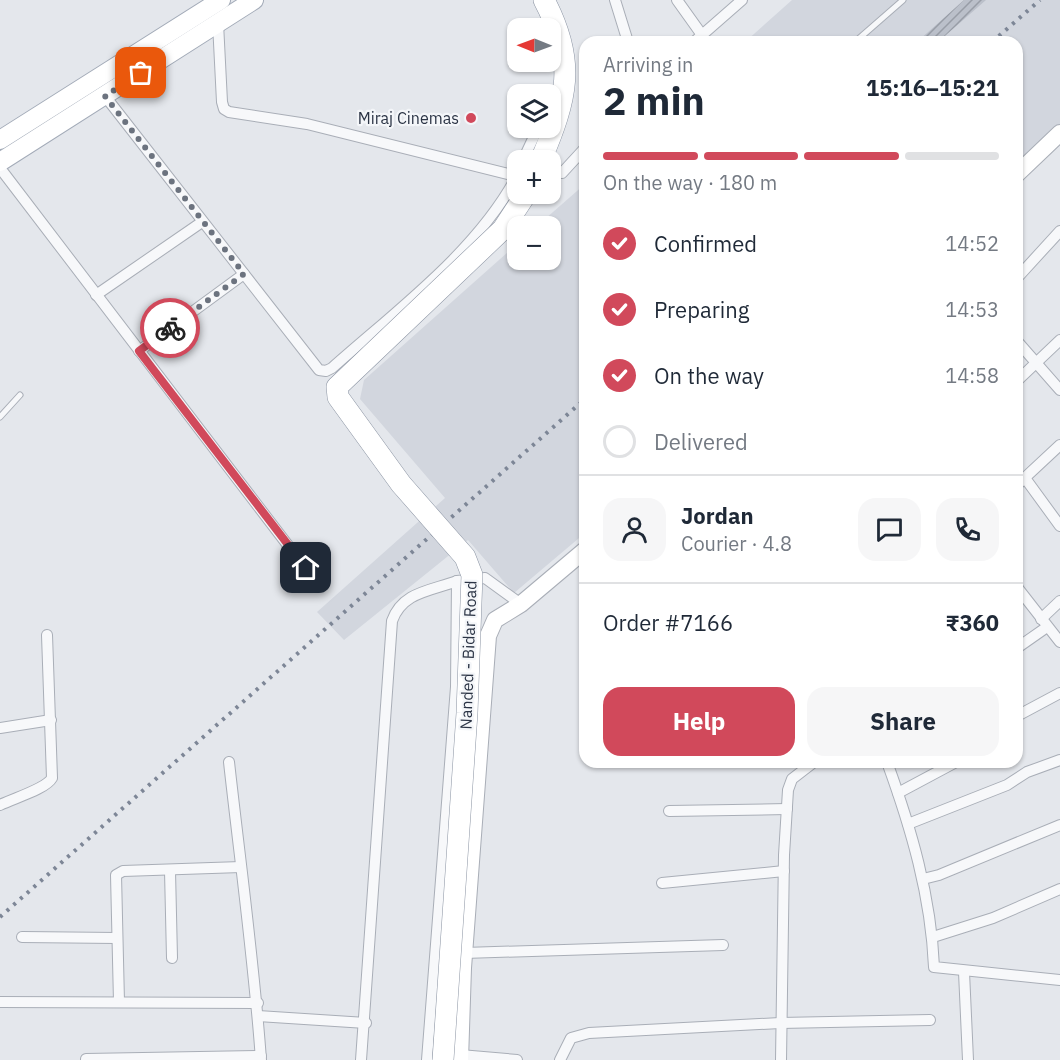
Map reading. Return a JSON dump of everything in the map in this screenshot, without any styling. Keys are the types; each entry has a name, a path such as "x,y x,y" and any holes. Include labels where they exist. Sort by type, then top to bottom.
{"highway":[{"path":"544,0 559,28 567,64 561,84"},
{"name":"Nanded - Bidar Road","path":"454,1058 472,575 465,557 401,484 338,397 337,387 503,229 512,204"}],"main road":[{"path":"0,140 213,8 254,0"},
{"path":"0,162 105,96 213,8"}],"street":[{"path":"615,0 626,36"},
{"path":"677,0 696,36"},
{"path":"701,36 742,0"},
{"path":"213,8 222,102 224,109 229,112 307,124 507,178"},
{"path":"105,96 319,370 326,371 420,290 485,227 507,198"},
{"path":"1023,168 1060,133"},
{"path":"562,173 579,155"},
{"path":"0,168 319,586"},
{"path":"96,296 202,222"},
{"path":"1023,271 1060,231"},
{"path":"139,351 244,274"},
{"path":"1023,376 1060,340"},
{"path":"1023,348 1060,390"},
{"path":"1023,480 1060,445"},
{"path":"1023,484 1060,526"},
{"path":"517,1060 454,1058 488,636 495,620 521,604 579,555"},
{"path":"362,1060 392,621 397,608 406,599 457,581 485,578 521,604"},
{"path":"427,1060 456,687 457,581"},
{"path":"1023,595 1060,642"},
{"path":"1023,642 1044,623 1060,601"},
{"path":"0,805 48,785 53,767 47,635"},
{"path":"1023,713 1060,693"},
{"path":"0,728 51,720"},
{"path":"908,824 1007,785 1027,772 1060,760"},
{"path":"86,1059 261,1058 258,1003 229,762"},
{"path":"781,1060 780,1023 787,809 792,779 806,768"},
{"path":"889,768 923,879 933,937 934,967 964,972 1060,980"},
{"path":"898,793 945,768"},
{"path":"669,811 787,809"},
{"path":"923,879 939,875 1060,825"},
{"path":"119,1002 116,875 123,871 241,867"},
{"path":"170,871 172,958"},
{"path":"662,883 784,871"},
{"path":"933,937 993,918 1060,889"},
{"path":"22,938 117,938"},
{"path":"464,953 723,945"},
{"path":"964,972 968,1060"},
{"path":"0,1002 258,1003"},
{"path":"258,1016 366,1023"},
{"path":"560,1060 571,1038 589,1032 780,1023 930,1020"}],"lane":[{"path":"862,36 903,0"},
{"path":"0,417 20,395"}],"shaded area":[{"path":"792,0 1060,0 1060,127 1023,160 1023,36 752,36"},
{"path":"579,189 579,538 514,593 468,540 344,640 317,612 445,498 360,399 364,380 507,253 507,270 561,270 561,216 548,216"}],"building":[{"path":"964,0 986,0 945,36 924,36"}],"railway":[{"path":"999,36 1040,0"},
{"path":"0,917 579,404"}],"way so far":[{"path":"141,73 105,96 191,210 244,274 170,328"}],"place":[{"name":"Miraj Cinemas","path":"471,118"}],"route":[{"path":"170,328 139,351 306,568"}]}
